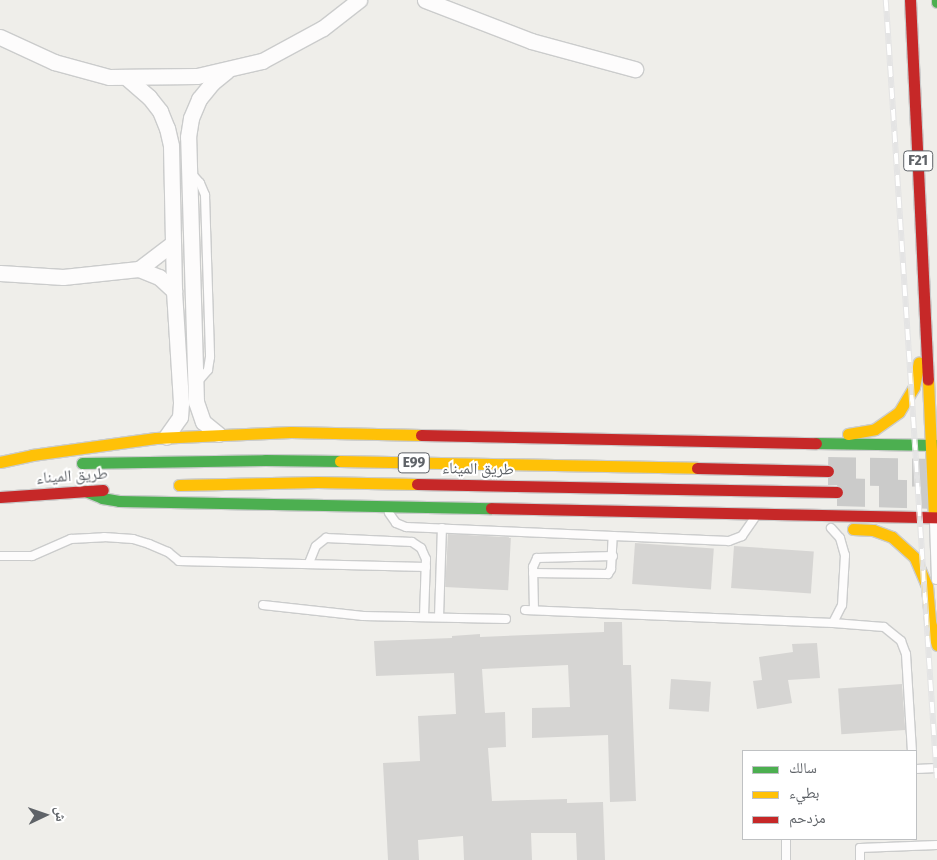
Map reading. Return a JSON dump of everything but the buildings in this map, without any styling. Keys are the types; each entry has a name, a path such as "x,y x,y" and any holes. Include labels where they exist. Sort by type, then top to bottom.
{"highway":[{"name":"F21","path":"910,0 934,445 935,517"},
{"path":"784,442 806,435 866,432 892,418 905,404 914,387 926,321"},
{"path":"0,463 32,455 166,437 320,432 934,445"},
{"name":"طريق الميناء","path":"0,463 265,460 828,470"},
{"name":"طريق الميناء","path":"172,486 317,482 837,492"},
{"name":"طريق الميناء","path":"0,497 124,489"},
{"path":"85,491 102,498 119,501 935,517"},
{"path":"786,514 822,527 873,530 892,537 908,550 924,576 930,622 937,645"}],"street":[{"path":"0,37 54,62 109,77 197,76 227,71 262,61 323,28 359,0"},
{"path":"425,0 532,41 636,69"},
{"path":"220,435 208,427 199,416 196,384 188,138 193,113 205,91 227,71"},
{"path":"127,78 155,104 164,119 170,136 174,291 181,410 177,423 166,437"},
{"path":"139,269 173,243"},
{"path":"0,273 63,277 139,269 160,277 174,291"}],"lane":[{"path":"386,506 392,519 401,525 729,541 742,536 758,514"},
{"path":"935,517 936,584"},
{"path":"822,527 843,543 845,555 842,605 833,623"},
{"path":"439,618 442,528"},
{"path":"533,573 606,574 611,570 613,536"},
{"path":"0,556 32,556 71,539 104,537 133,539 168,552 179,560 426,567"},
{"path":"309,563 318,542 330,537 412,542 424,553 426,567 424,617"},
{"path":"534,610 533,573 535,561 540,557 613,556"},
{"path":"937,594 937,603"},
{"path":"263,605 333,614 506,619"},
{"path":"524,610 833,623 884,627 901,641 906,654 912,750"},
{"path":"917,769 937,768"},
{"path":"786,840 786,860"},
{"path":"860,840 860,860"},
{"path":"860,848 937,845"}],"tunnel":[{"path":"828,471 937,473"},
{"path":"837,492 937,495"}],"railway":[{"path":"886,0 937,778"}],"traffic: fast":[{"path":"816,443 937,445"},
{"path":"82,463 265,460 340,461"},
{"path":"85,491 102,498 119,501 491,508"}],"traffic: slow":[{"path":"848,434 875,429 899,412 914,387 919,362"},
{"path":"928,380 934,517"},
{"path":"0,462 32,455 156,438 291,432 421,435"},
{"path":"340,461 697,468"},
{"path":"179,485 317,482 417,484"},
{"path":"853,529 873,530 892,537 915,558 927,586 930,622 937,645"}],"traffic: jam":[{"path":"910,0 928,380"},
{"path":"421,435 816,443"},
{"path":"697,468 828,471"},
{"path":"417,484 837,492"},
{"path":"0,497 103,490"},
{"path":"491,508 937,517"}]}
